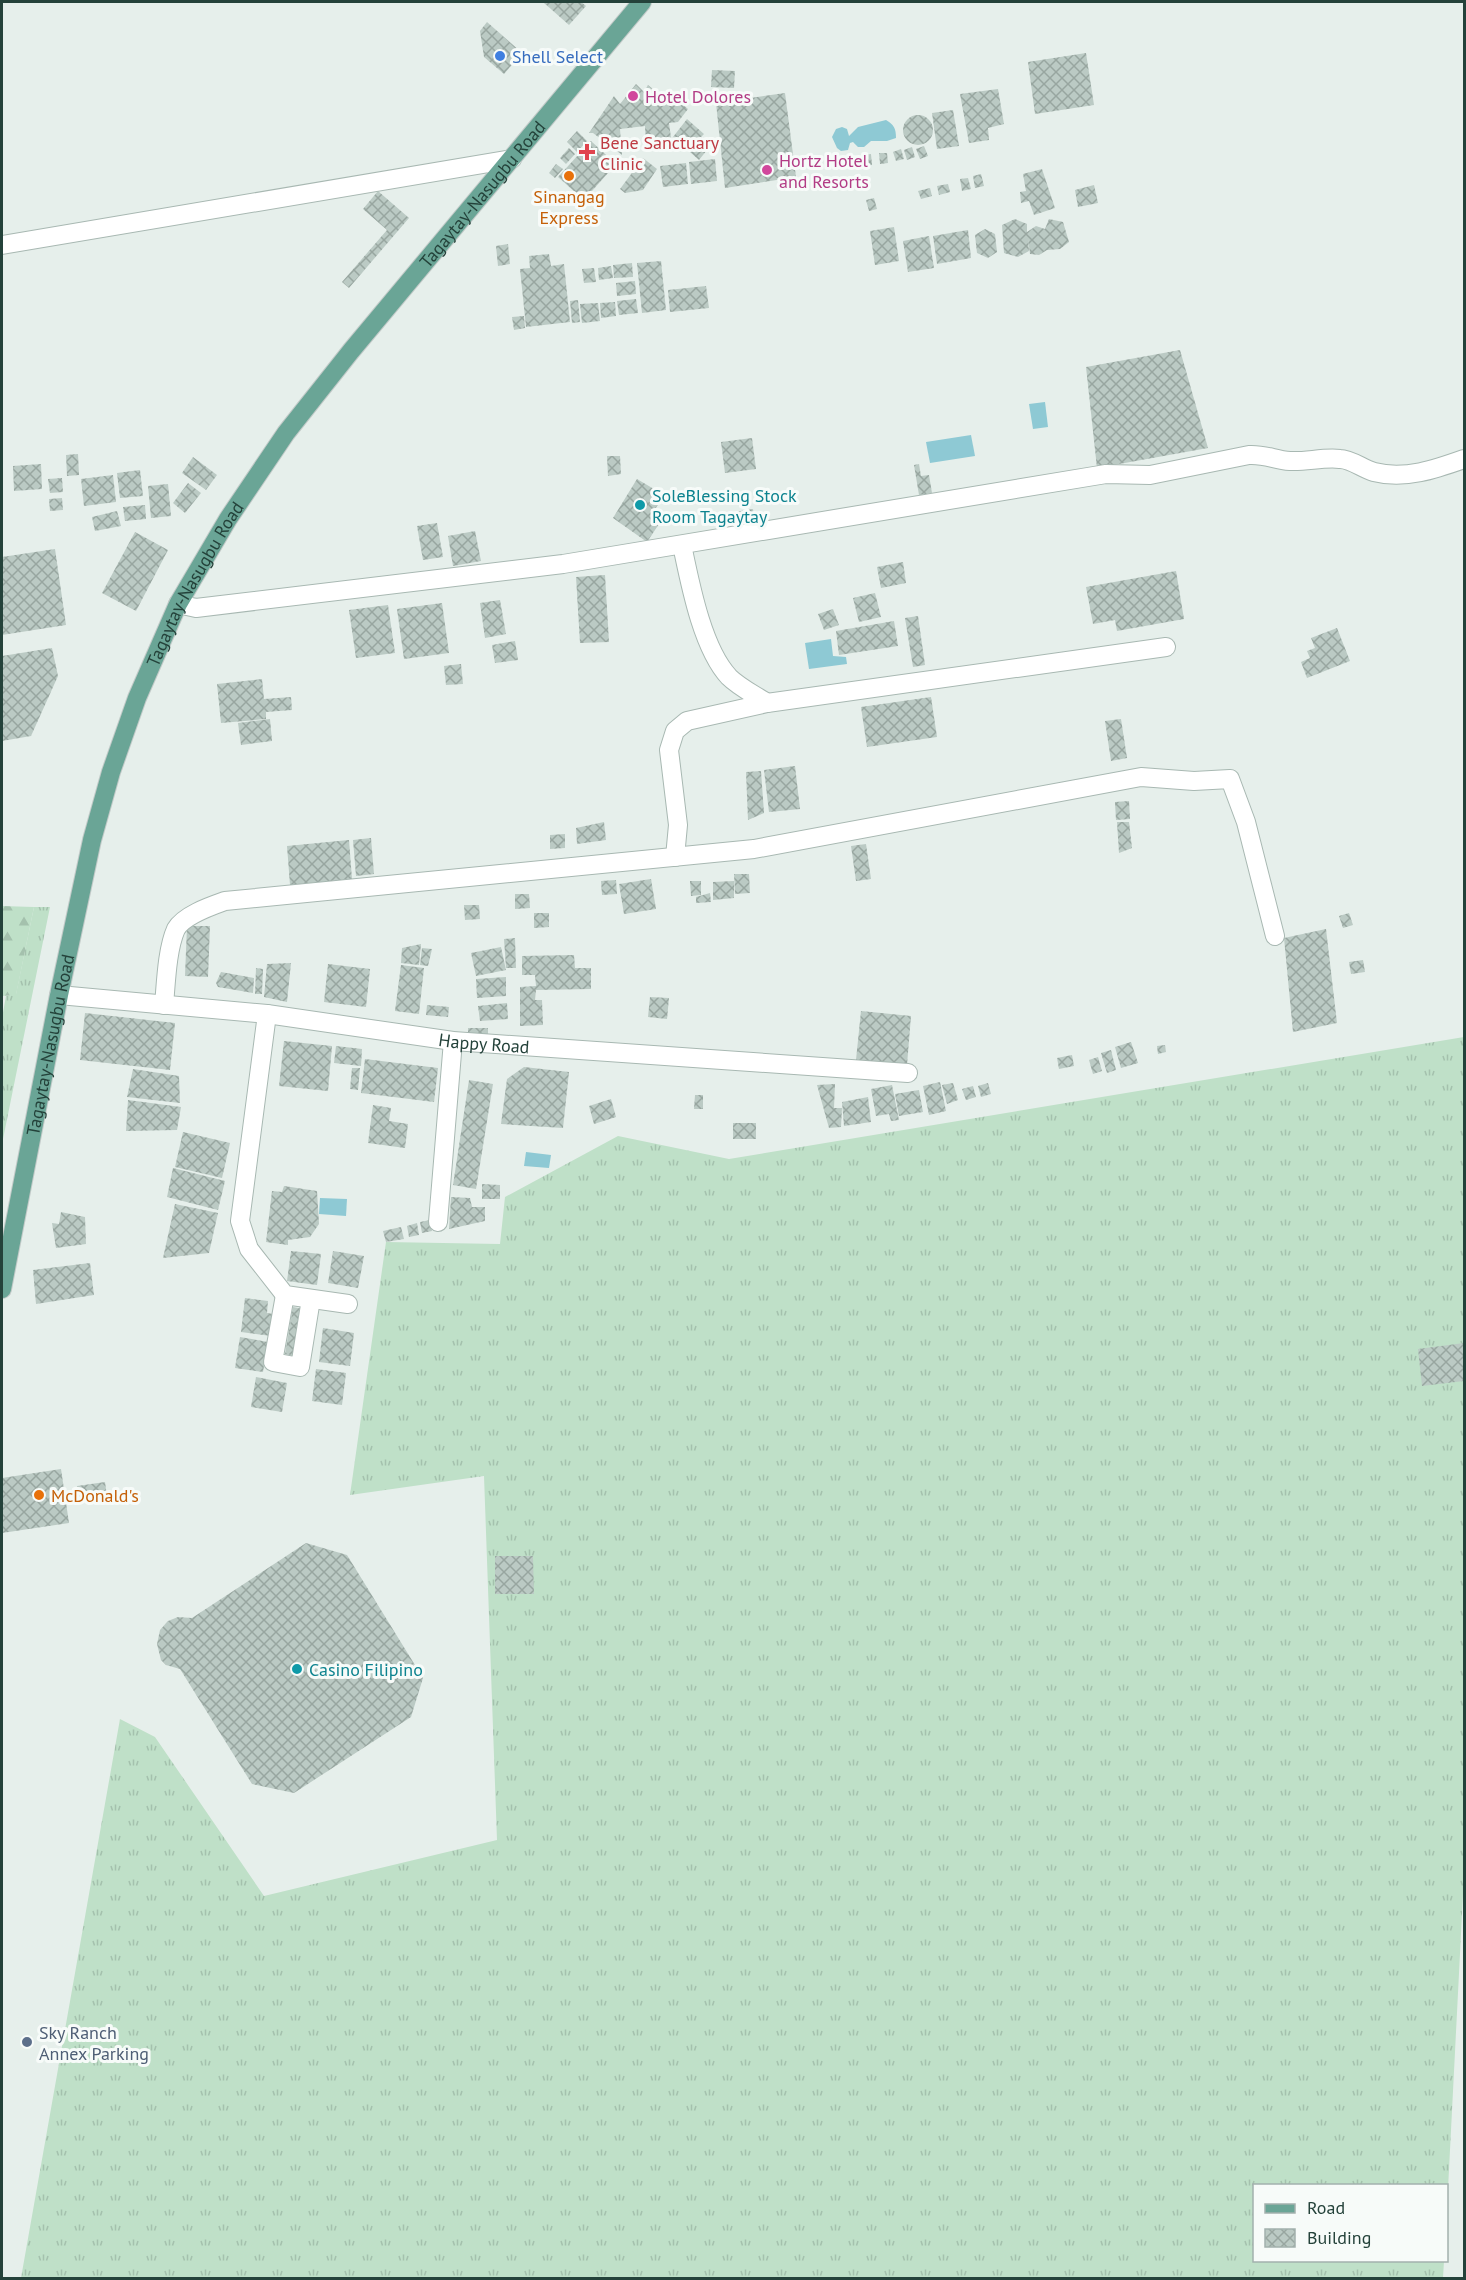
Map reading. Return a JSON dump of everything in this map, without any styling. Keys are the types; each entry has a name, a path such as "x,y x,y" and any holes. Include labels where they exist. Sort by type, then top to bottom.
{"main road":[{"name":"Tagaytay-Nasugbu Road","path":"2,1289 59,995 92,840 111,772 137,698 178,604 228,519 286,433 351,351 642,2"}],"street":[{"path":"2,245 512,159"},
{"path":"178,604 196,608 563,564 1106,474 1150,475 1249,454 1264,454 1288,461 1342,458 1378,473 1401,475 1432,470 1464,459"},
{"path":"682,545 692,590 718,664 730,679 767,703"},
{"path":"675,857 678,825 669,750 675,731 687,721 767,703 1166,647"},
{"path":"164,1005 170,956 177,928 195,913 225,901 754,849 1141,777 1194,781 1230,779 1246,822 1275,936"},
{"name":"Happy Road","path":"59,995 267,1014 453,1041 908,1073"},
{"path":"267,1014 240,1221 249,1249 285,1295 348,1304"},
{"path":"438,1222 453,1041"},
{"path":"285,1295 273,1362 300,1367 311,1299"}],"green space":[{"path":"2,906 34,907 16,995 2,996"},
{"path":"34,907 50,907 2,1144 2,1018 6,996 16,994"},
{"path":"1464,1037 1464,1875 1448,2189 1448,2184 1253,2184 1253,2262 1444,2262 1443,2278 21,2278 120,1719 155,1737 264,1896 497,1840 484,1476 350,1495 386,1242 500,1244 505,1197 618,1136 729,1159"}],"water":[{"path":"886,120 894,127 896,138 887,141 871,141 864,147 858,147 853,142 850,143 848,150 841,151 832,137 836,129 842,127 847,129 849,136 858,127"},
{"path":"1045,402 1048,427 1033,429 1029,404"},
{"path":"971,435 975,456 930,463 926,442"},
{"path":"831,639 833,656 846,657 847,664 809,669 805,643"},
{"path":"526,1152 551,1155 549,1168 524,1166"},
{"path":"320,1198 347,1199 346,1216 319,1214"}],"building":[{"path":"543,2 581,2 586,6 569,25"},
{"path":"487,22 522,53 504,74 484,57 480,31"},
{"path":"1086,53 1094,105 1035,114 1028,62"},
{"path":"712,70 735,71 734,88 711,87"},
{"path":"636,84 644,92 648,85 666,100 671,95 688,109 678,122 669,123 672,145 646,148 645,126 620,129 622,155 593,133 589,133 614,96 620,104"},
{"path":"998,89 1004,124 988,128 989,140 969,143 960,94"},
{"path":"785,93 796,177 725,188 716,103"},
{"path":"953,110 959,146 937,149 932,113"},
{"path":"918,115 929,119 933,130 929,141 918,145 907,141 903,130 907,119"},
{"path":"687,119 704,134 701,137 711,145 699,160 673,137"},
{"path":"577,131 587,141 577,152 567,142"},
{"path":"591,141 616,164 584,200 558,177"},
{"path":"924,146 928,156 920,159 916,149"},
{"path":"912,147 915,157 907,160 904,150"},
{"path":"569,148 575,154 566,164 560,158"},
{"path":"901,149 904,159 896,161 893,152"},
{"path":"879,153 887,153 888,163 880,164"},
{"path":"871,154 872,165 864,166 863,155"},
{"path":"853,156 855,167 847,168 845,157"},
{"path":"643,158 657,169 643,190 625,193 620,189"},
{"path":"840,158 842,168 834,169 832,159"},
{"path":"715,159 717,181 691,184 689,162"},
{"path":"686,163 688,184 663,187 660,166"},
{"path":"556,164 563,169 555,178 549,173"},
{"path":"1042,169 1055,208 1034,215 1029,201 1021,203 1020,192 1026,191 1023,174"},
{"path":"981,174 984,186 975,188 973,176"},
{"path":"968,178 971,189 962,191 960,179"},
{"path":"948,184 950,192 939,195 937,186"},
{"path":"1094,185 1098,203 1078,207 1075,190"},
{"path":"930,188 932,196 921,199 918,191"},
{"path":"378,191 409,218 349,288 342,282 387,230 363,209"},
{"path":"874,198 877,209 869,211 866,200"},
{"path":"1015,219 1027,224 1027,232 1036,226 1045,229 1049,219 1063,222 1069,242 1060,249 1047,250 1039,255 1030,254 1028,239 1029,251 1018,257 1004,253 1002,225"},
{"path":"894,227 899,261 875,265 870,231"},
{"path":"985,229 995,234 997,252 988,258 977,253 975,235"},
{"path":"968,230 971,258 937,264 933,236"},
{"path":"929,236 934,268 908,272 903,241"},
{"path":"508,244 510,264 498,266 496,246"},
{"path":"549,254 551,266 564,264 570,322 526,327 520,269 530,268 529,256"},
{"path":"661,261 666,310 642,313 637,263"},
{"path":"632,263 633,277 614,278 613,265"},
{"path":"611,266 613,278 599,280 598,268"},
{"path":"594,268 596,282 584,283 582,269"},
{"path":"635,281 636,294 617,296 616,283"},
{"path":"706,286 709,308 670,312 668,290"},
{"path":"636,299 638,313 619,315 617,301"},
{"path":"578,300 580,322 572,323 570,301"},
{"path":"615,302 616,316 601,318 600,303"},
{"path":"598,303 600,321 582,323 580,304"},
{"path":"524,316 525,328 514,330 512,317"},
{"path":"1180,350 1208,448 1097,468 1086,367"},
{"path":"752,438 756,469 725,473 721,442"},
{"path":"78,454 79,475 67,476 66,455"},
{"path":"607,456 620,456 621,474 608,476"},
{"path":"193,457 217,475 206,490 182,473"},
{"path":"41,464 42,489 14,491 13,466"},
{"path":"919,464 921,476 929,475 932,493 919,495 914,465"},
{"path":"140,470 143,496 120,498 117,473"},
{"path":"113,475 116,502 84,506 81,479"},
{"path":"62,478 63,492 50,493 48,479"},
{"name":"SoleBlessing Stock Room Tagaytay","path":"637,479 664,495 654,511 663,518 647,542 613,518"},
{"path":"188,483 201,493 185,513 173,503"},
{"path":"168,484 171,516 151,518 148,486"},
{"path":"62,498 63,510 50,511 49,499"},
{"path":"145,505 146,519 125,521 123,507"},
{"path":"753,509 755,525 730,529 728,513"},
{"path":"117,511 121,526 95,531 92,517"},
{"path":"437,523 443,557 423,560 417,526"},
{"path":"475,531 481,561 453,566 448,536"},
{"path":"135,532 168,550 136,611 102,593"},
{"path":"55,549 66,625 2,635 2,557"},
{"path":"903,562 906,583 881,588 877,567"},
{"path":"1176,571 1184,619 1117,631 1115,620 1093,624 1086,587"},
{"path":"605,575 609,642 580,643 576,577"},
{"path":"875,593 881,617 859,622 853,598"},
{"path":"500,600 506,634 485,638 480,603"},
{"path":"442,603 449,653 404,659 397,609"},
{"path":"388,605 395,653 356,658 349,610"},
{"path":"833,609 839,625 824,630 818,614"},
{"path":"918,616 925,665 913,667 905,618"},
{"path":"894,621 898,646 839,655 836,631"},
{"path":"1337,628 1350,661 1307,678 1301,662 1310,658 1307,651 1315,648 1311,638"},
{"path":"515,641 518,660 495,663 492,645"},
{"path":"52,648 58,676 31,736 2,741 2,656"},
{"path":"461,664 463,684 446,685 444,666"},
{"path":"262,679 264,699 291,697 292,710 266,712 266,719 221,723 217,684"},
{"path":"931,697 937,737 867,747 861,707"},
{"path":"270,719 272,741 241,745 238,723"},
{"path":"1121,719 1127,758 1111,761 1105,721"},
{"path":"795,766 800,809 769,812 764,770"},
{"path":"761,771 764,813 748,820 746,772"},
{"path":"1129,801 1130,819 1116,820 1115,802"},
{"path":"604,822 606,840 577,844 576,828"},
{"path":"1117,822 1129,822 1132,848 1119,853"},
{"path":"565,834 565,848 550,849 550,835"},
{"path":"371,838 374,874 356,876 353,840"},
{"path":"349,840 352,879 290,885 287,846"},
{"path":"866,844 871,879 856,881 851,846"},
{"path":"734,874 749,874 750,893 735,894"},
{"path":"651,879 656,909 624,914 619,884"},
{"path":"616,880 617,894 602,895 601,881"},
{"path":"690,881 701,881 701,895 691,896"},
{"path":"734,881 734,898 713,900 713,882"},
{"path":"710,893 711,902 696,903 696,897"},
{"path":"515,894 529,894 530,908 515,909"},
{"path":"464,905 479,905 480,919 465,920"},
{"path":"534,913 549,913 549,927 534,928"},
{"path":"1349,913 1353,925 1343,928 1339,916"},
{"path":"187,926 210,926 208,977 185,976"},
{"path":"1326,929 1337,1023 1293,1032 1284,938"},
{"path":"515,938 516,968 506,968 504,939"},
{"path":"421,944 419,965 401,963 402,948"},
{"path":"501,947 506,970 476,976 471,953"},
{"path":"422,948 432,949 428,966 420,965"},
{"path":"574,955 575,968 591,968 591,989 536,990 535,1000 542,1000 543,1025 520,1026 520,987 536,986 535,975 522,975 522,956"},
{"path":"1363,960 1365,972 1351,974 1349,962"},
{"path":"291,963 287,1002 264,997 267,964"},
{"path":"328,964 370,969 366,1007 324,1002"},
{"path":"401,965 424,968 419,1014 395,1011"},
{"path":"256,968 263,969 262,994 255,994"},
{"path":"221,972 254,978 253,993 218,987 216,983"},
{"path":"506,977 506,996 477,998 476,979"},
{"path":"650,997 669,998 667,1019 648,1017"},
{"path":"507,1003 508,1019 480,1021 478,1006"},
{"path":"427,1005 449,1007 448,1017 426,1015"},
{"path":"861,1011 911,1016 907,1065 856,1060"},
{"path":"85,1013 175,1023 170,1070 80,1060"},
{"path":"468,1028 488,1028 488,1040 468,1040"},
{"path":"284,1041 332,1046 328,1091 279,1086"},
{"path":"1131,1042 1138,1063 1121,1068 1115,1047"},
{"path":"1165,1045 1166,1052 1158,1054 1157,1046"},
{"path":"336,1046 362,1049 361,1066 334,1063"},
{"path":"1111,1050 1116,1070 1107,1073 1101,1053"},
{"path":"1072,1055 1074,1066 1059,1069 1057,1058"},
{"path":"1098,1057 1102,1071 1093,1074 1089,1060"},
{"path":"365,1059 438,1068 434,1102 361,1093"},
{"path":"524,1067 569,1072 563,1128 501,1124 507,1079"},
{"path":"352,1068 360,1068 358,1090 350,1089"},
{"path":"133,1069 179,1076 180,1103 127,1097"},
{"path":"469,1080 493,1084 476,1189 453,1185"},
{"path":"940,1082 946,1111 929,1115 923,1086"},
{"path":"953,1083 958,1100 947,1104 942,1085"},
{"path":"988,1083 991,1094 981,1097 978,1086"},
{"path":"835,1084 834,1108 842,1108 841,1127 829,1128 817,1085"},
{"path":"892,1085 899,1120 891,1121 889,1114 876,1116 871,1089"},
{"path":"973,1086 976,1097 966,1100 962,1089"},
{"path":"919,1090 923,1112 899,1116 895,1094"},
{"path":"695,1095 703,1095 703,1109 694,1109"},
{"path":"868,1097 871,1122 844,1126 842,1102"},
{"path":"611,1099 616,1117 594,1124 589,1106"},
{"path":"128,1100 181,1107 177,1130 126,1131"},
{"path":"373,1105 391,1108 389,1121 408,1124 405,1148 368,1143"},
{"path":"733,1123 756,1123 756,1139 733,1139"},
{"path":"183,1132 230,1143 222,1178 175,1167"},
{"path":"173,1168 225,1181 218,1210 167,1197"},
{"path":"482,1184 500,1185 500,1199 482,1199"},
{"path":"284,1186 317,1191 319,1224 310,1237 288,1240 288,1245 266,1242 272,1191 282,1192"},
{"path":"451,1197 470,1198 472,1207 485,1207 485,1221 449,1229"},
{"path":"175,1204 218,1213 209,1253 163,1258"},
{"path":"61,1212 85,1217 86,1244 56,1248 52,1223 59,1224"},
{"path":"430,1220 432,1231 422,1233 420,1222"},
{"path":"417,1223 419,1235 409,1237 407,1226"},
{"path":"401,1227 404,1239 386,1242 383,1231"},
{"path":"291,1251 321,1254 317,1285 287,1281"},
{"path":"333,1251 364,1256 358,1288 328,1283"},
{"path":"90,1263 94,1295 36,1304 33,1270"},
{"path":"245,1298 268,1301 267,1313 273,1314 271,1336 241,1332"},
{"path":"293,1307 304,1309 296,1356 285,1354"},
{"path":"323,1328 354,1333 350,1366 319,1362"},
{"path":"240,1337 268,1342 263,1372 235,1368"},
{"path":"1464,1343 1464,1381 1422,1386 1418,1349"},
{"path":"316,1369 346,1373 342,1405 312,1401"},
{"path":"256,1377 287,1383 282,1412 251,1407"},
{"path":"61,1469 69,1523 2,1533 2,1478"},
{"path":"105,1482 107,1496 79,1500 77,1486"},
{"name":"Casino Filipino","path":"306,1543 347,1555 423,1678 411,1717 294,1793 252,1784 180,1669 166,1665 161,1660 157,1644 160,1630 168,1621 178,1617 192,1618"},
{"path":"495,1556 533,1556 534,1594 495,1594"}],"place":[{"name":"Shell Select","path":"500,56"},
{"name":"Hotel Dolores","path":"633,96"},
{"name":"Bene Sanctuary Clinic","path":"587,152"},
{"name":"Hortz Hotel and Resorts","path":"767,170"},
{"name":"Sinangag Express","path":"569,176"},
{"name":"SoleBlessing Stock Room Tagaytay","path":"640,505"},
{"name":"McDonald's","path":"39,1495"},
{"name":"Casino Filipino","path":"297,1669"},
{"name":"Sky Ranch Annex Parking","path":"27,2042"}]}
